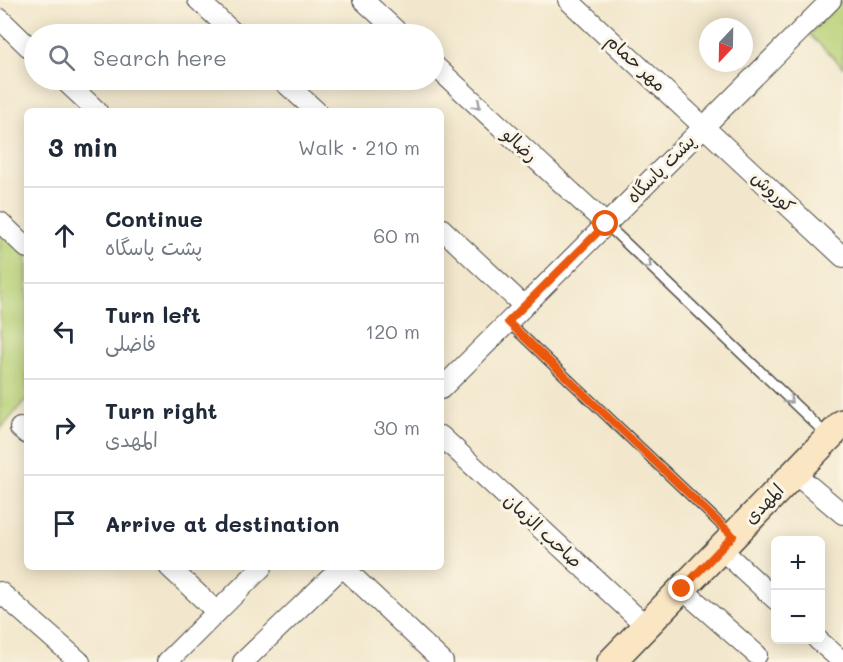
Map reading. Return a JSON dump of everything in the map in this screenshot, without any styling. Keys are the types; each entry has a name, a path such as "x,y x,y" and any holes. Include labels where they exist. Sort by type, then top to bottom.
{"street":[{"path":"198,0 224,24"},
{"path":"363,0 389,24"},
{"name":"مهر حمام","path":"568,0 704,127"},
{"name":"پشت پاسگاه","path":"444,386 831,0"},
{"path":"0,19 24,42"},
{"name":"رضالو","path":"444,74 606,224"},
{"path":"75,90 94,108"},
{"path":"293,90 313,108"},
{"name":"کوروش","path":"704,127 843,256"},
{"path":"0,222 24,245"},
{"path":"444,231 524,306"},
{"name":"المهدی","path":"611,662 836,430"},
{"name":"صاحب الزمان","path":"444,439 646,626"},
{"path":"794,473 843,514"},
{"path":"727,542 771,594"},
{"path":"172,570 217,612"},
{"path":"167,662 259,570"},
{"path":"243,662 339,570"},
{"path":"345,570 443,662"},
{"path":"682,589 757,656"},
{"path":"0,592 80,662"},
{"path":"823,644 843,662"}],"lane":[{"path":"606,224 836,430"},
{"path":"508,322 727,542"}],"green space":[{"path":"843,0 843,67 809,34"},
{"path":"0,219 24,241 24,402 0,430"}],"route":[{"path":"606,224 508,322 733,536 682,589"}]}
